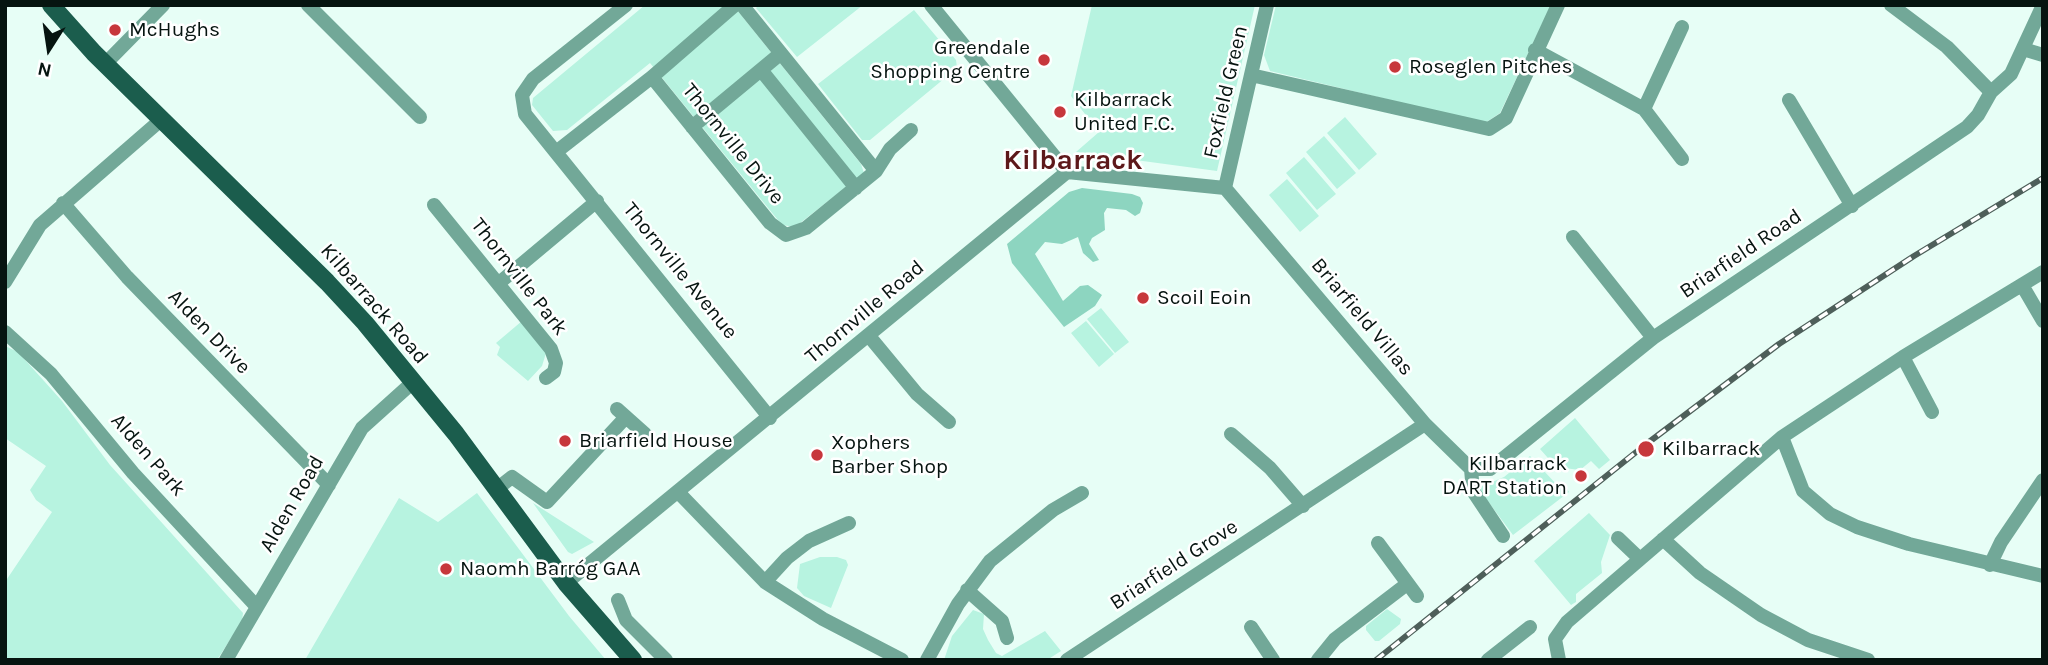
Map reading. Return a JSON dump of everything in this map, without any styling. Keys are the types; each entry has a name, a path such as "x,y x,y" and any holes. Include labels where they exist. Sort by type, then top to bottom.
{"main road":[{"name":"Kilbarrack Road","path":"51,5 105,64 327,282 498,488 566,583 632,660"}],"street":[{"path":"105,64 163,5"},
{"path":"308,5 420,117"},
{"name":"Thornville Avenue","path":"625,5 533,79 522,95 525,114 770,418"},
{"path":"556,152 652,77 735,5"},
{"path":"742,5 876,171"},
{"path":"931,5 1067,172 1225,188"},
{"name":"Foxfield Green","path":"1225,188 1267,5"},
{"path":"1251,75 1489,129 1506,117 1558,5"},
{"path":"1891,5 1947,47 1991,92"},
{"name":"Briarfield Road","path":"1471,469 1490,469 1653,338 1967,127 1979,115 1991,92 2011,74 2043,5"},
{"path":"1644,109 1682,27"},
{"path":"2023,49 2043,55"},
{"path":"1535,50 1644,109 1682,159"},
{"path":"692,127 780,54"},
{"path":"761,70 856,188"},
{"name":"Thornville Drive","path":"652,77 770,223 786,235 806,229 856,188 876,171 890,149 911,130"},
{"path":"1789,100 1852,206"},
{"path":"5,282 40,225 162,119"},
{"name":"Thornville Road","path":"566,583 1067,172"},
{"name":"Briarfield Villas","path":"1225,188 1425,424 1471,469"},
{"path":"499,282 597,201"},
{"name":"Alden Drive","path":"63,203 127,277 329,485"},
{"name":"Thornville Park","path":"434,205 551,349 556,363 554,372 546,378"},
{"path":"1573,237 1653,338"},
{"path":"1559,660 1555,639 1559,631 1782,437 1903,357 2043,272"},
{"path":"2022,285 2043,321"},
{"name":"Alden Park","path":"5,332 51,374 133,473 257,607"},
{"path":"869,336 917,394 949,422"},
{"path":"1903,357 1932,412"},
{"name":"Alden Road","path":"226,660 362,428 412,383"},
{"path":"498,488 512,477 547,502 622,413 645,434"},
{"name":"Briarfield Grove","path":"1067,660 1425,424"},
{"path":"1231,434 1270,468 1303,506"},
{"path":"1782,437 1803,491 1830,514 1857,527 1909,544 2043,576"},
{"path":"1471,469 1473,491 1503,536"},
{"path":"1990,565 2001,542 2043,481"},
{"path":"678,492 765,582 823,619 902,660"},
{"path":"927,660 967,590 990,561 1053,510 1082,493"},
{"path":"765,582 787,558 810,541 849,523"},
{"path":"1618,538 1640,559"},
{"path":"1663,539 1700,573 1776,624 1819,644 1868,660"},
{"path":"1378,543 1417,596"},
{"path":"1318,660 1335,639 1407,584"},
{"path":"967,590 1002,621 1007,638"},
{"path":"618,600 626,620 666,660"},
{"path":"1251,627 1273,660"},
{"path":"1488,660 1527,630 1534,645"}],"green space":[{"path":"645,5 733,5 861,164 864,173 795,227 782,225 650,63 567,130 553,131 532,105 533,98"},
{"path":"759,5 863,5 797,57 756,8"},
{"path":"1092,5 1255,5 1217,171 1076,152 1099,132 1071,96"},
{"name":"Roseglen Pitches","path":"1276,5 1551,5 1500,113 1485,123 1270,71 1264,55"},
{"path":"914,10 956,60 957,68 870,140 862,140 818,84"},
{"path":"1345,117 1377,154 1359,170 1327,133"},
{"path":"1324,136 1356,173 1337,189 1306,152"},
{"path":"1304,157 1336,194 1317,210 1286,173"},
{"path":"1287,179 1319,216 1300,232 1269,195"},
{"path":"1082,188 1132,194 1140,197 1143,203 1140,213 1135,216 1126,210 1107,208 1104,213 1105,230 1092,238 1089,244 1099,260 1093,262 1083,253 1078,237 1062,244 1045,242 1035,254 1063,301 1080,286 1088,285 1102,295 1095,306 1064,327 1012,263 1007,244 1069,192"},
{"path":"1101,308 1129,342 1115,353 1087,319"},
{"path":"522,321 546,353 542,366 528,381 497,355 500,347 496,343"},
{"path":"1086,321 1114,354 1099,367 1071,333"},
{"path":"5,346 18,352 62,401 110,465 243,613 242,621 217,660 5,660 5,582 52,512 36,500 30,490 46,466 5,438"},
{"path":"1575,418 1610,460 1599,469 1591,461 1580,470 1556,467 1540,449"},
{"path":"1530,456 1558,486 1563,482 1569,492 1513,535 1478,488 1504,477"},
{"name":"Naomh Barróg GAA","path":"477,493 569,616 606,660 305,660 399,498 438,522"},
{"path":"533,503 594,542 572,554 568,552"},
{"path":"1589,513 1610,535 1601,562 1602,573 1576,594 1576,602 1571,605 1534,561"},
{"path":"820,557 837,557 846,560 848,565 831,608 804,596 797,588 800,564"},
{"path":"1387,609 1401,619 1400,624 1379,641 1375,641 1366,626"},
{"path":"973,610 984,614 983,629 996,653 1002,656 1045,631 1061,651 1047,660 944,660 952,636"}],"railway":[{"path":"1376,660 1645,445 1779,344 1914,256 2043,178"}],"place":[{"name":"McHughs","path":"115,30"},
{"name":"Greendale Shopping Centre","path":"1044,60"},
{"name":"Roseglen Pitches","path":"1395,67"},
{"name":"Kilbarrack United F.C.","path":"1060,112"},
{"name":"Scoil Eoin","path":"1143,298"},
{"name":"Briarfield House","path":"565,441"},
{"name":"Kilbarrack","path":"1646,449"},
{"name":"Xophers Barber Shop","path":"817,455"},
{"name":"Kilbarrack DART Station","path":"1581,476"},
{"name":"Naomh Barróg GAA","path":"446,569"}],"district":[{"name":"Kilbarrack","path":"1073,161"}]}
